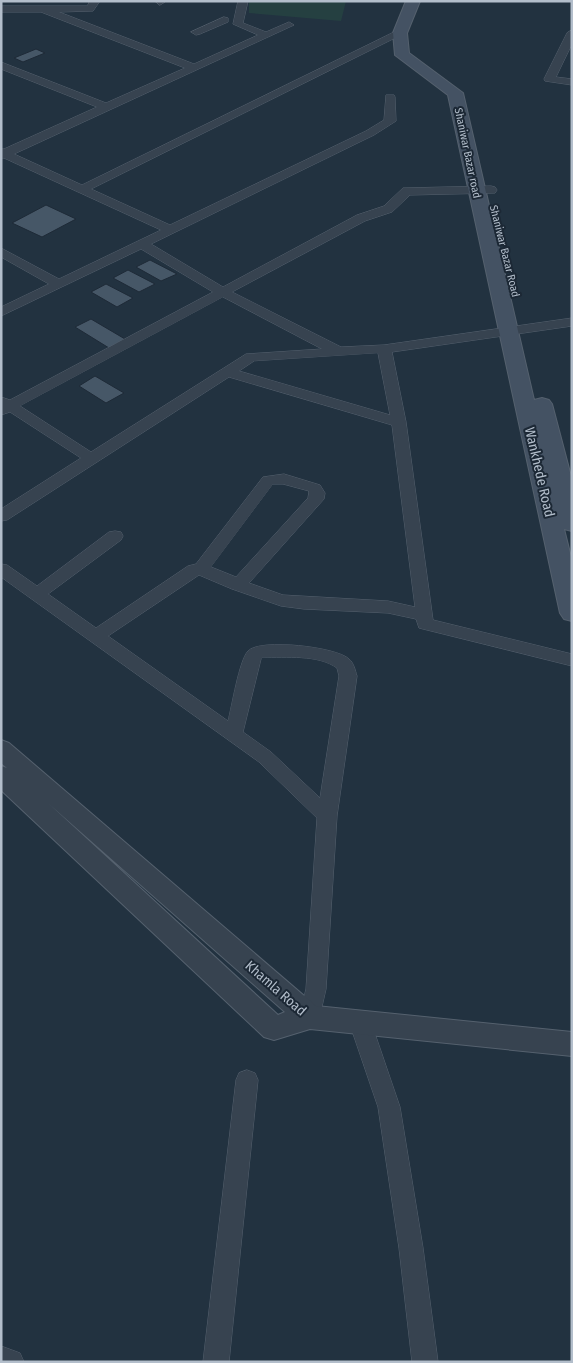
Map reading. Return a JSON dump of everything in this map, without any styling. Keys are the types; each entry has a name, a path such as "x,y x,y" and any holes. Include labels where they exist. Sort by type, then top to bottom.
{"main road":[{"path":"400,33 413,1"},
{"name":"Shaniwar Bazar Road","path":"426,1 416,31 419,54 466,89 484,190 516,329 572,524"},
{"name":"Shaniwar Bazar road","path":"400,33 402,55 455,93 484,190"},
{"name":"Wankhede Road","path":"516,329 572,614"}],"street":[{"path":"2,9 7,1"},
{"path":"2,9 90,9 95,1"},
{"path":"238,24 243,1"},
{"path":"42,9 194,68"},
{"path":"214,17 266,35"},
{"path":"196,32 224,20"},
{"path":"2,153 289,25"},
{"path":"82,189 400,33"},
{"path":"572,33 549,79 572,82"},
{"path":"1,65 106,107"},
{"path":"1,312 370,133 390,121 390,97"},
{"path":"2,153 171,230"},
{"path":"4,406 361,218 388,208 407,192 484,190"},
{"path":"142,244 222,292 339,352"},
{"path":"1,252 59,284"},
{"path":"1,516 250,357 384,349 572,322"},
{"path":"384,349 398,422 425,624 572,660"},
{"path":"228,372 398,422"},
{"path":"4,406 92,459"},
{"path":"197,569 263,477"},
{"path":"96,636 197,569 268,480 284,479 314,488 317,493 316,499 238,585"},
{"path":"37,594 115,536"},
{"path":"1,569 265,757 328,816"},
{"path":"197,569 281,600 388,607 424,615"},
{"path":"234,734 252,659 255,654 261,651 330,656 342,662 347,670 348,676 328,816 316,989 310,1017 572,1044"},
{"name":"Khamla Road","path":"1,749 310,1017"},
{"name":"Khamla Road","path":"1,775 274,1028 310,1017"},
{"path":"360,1022 389,1107 411,1248 425,1362"},
{"path":"216,1362 247,1080"},
{"path":"1,1358 11,1362"}],"green space":[{"path":"249,1 346,1 341,21 249,13"}],"building":[{"path":"36,49 45,53 23,62 14,58"},
{"path":"46,205 76,219 42,237 12,223"},
{"path":"150,260 177,274 161,281 136,267"},
{"path":"128,270 155,284 139,292 113,278"},
{"path":"106,284 133,298 117,307 91,292"},
{"path":"91,319 125,339 109,348 75,327"},
{"path":"95,376 124,393 106,403 79,386"}]}
